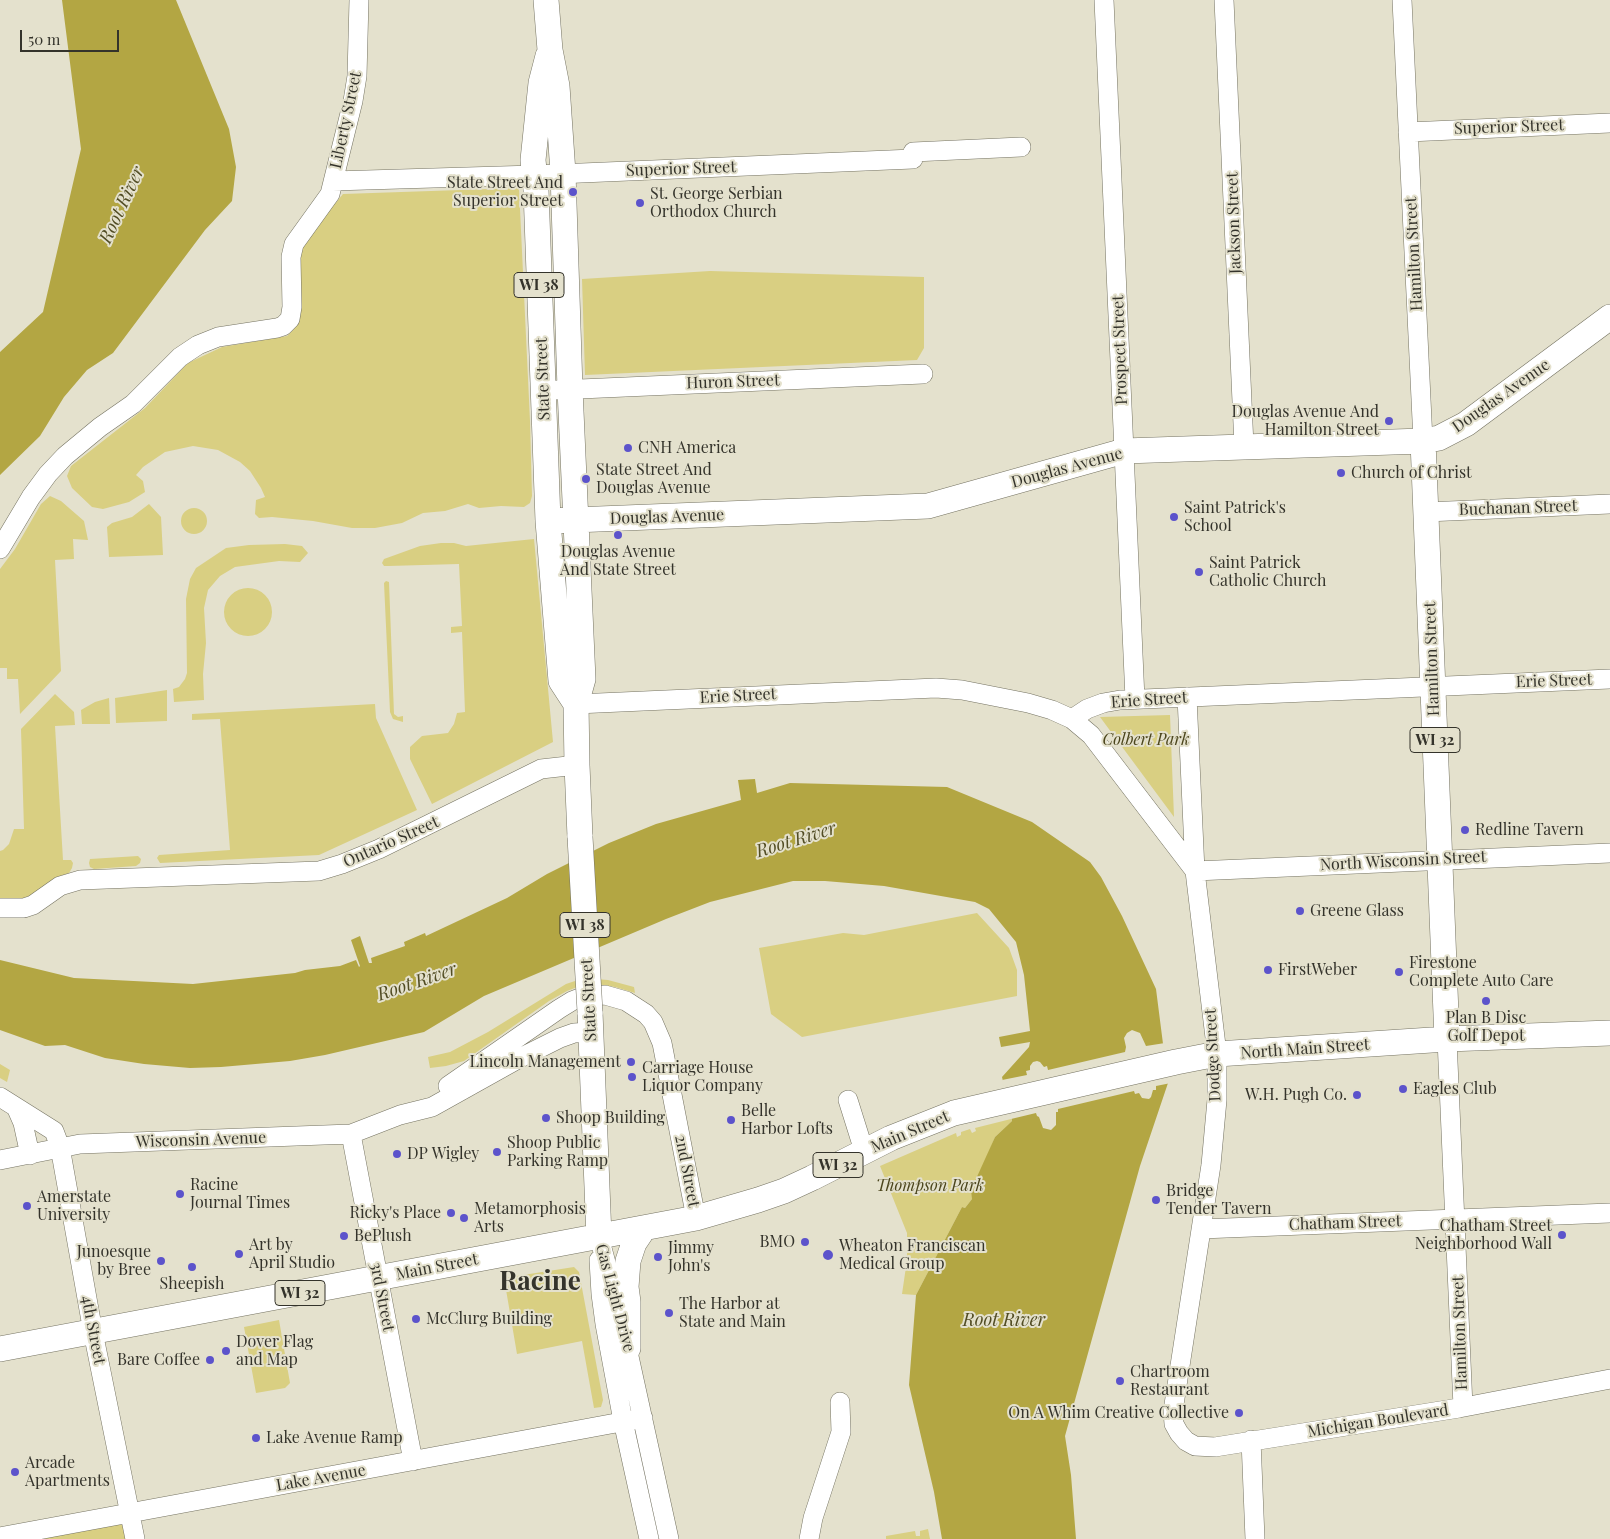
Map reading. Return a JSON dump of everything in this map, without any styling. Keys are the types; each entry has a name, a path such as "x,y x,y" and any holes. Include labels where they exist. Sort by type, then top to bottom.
{"main road":[{"name":"State Street","path":"546,0 550,50 558,86 563,173 575,520 583,679 576,704 577,765 591,1022 599,1237"},
{"name":"State Street","path":"550,50 540,83 533,160 548,521 561,681 576,704"},
{"name":"Douglas Avenue","path":"548,521 928,506 1124,451 1423,441 1439,438 1466,424 1610,317"},
{"name":"Hamilton Street","path":"1423,441 1447,1039"},
{"name":"North Main Street","path":"1005,1101 1217,1054 1447,1039 1610,1032"},
{"name":"Main Street","path":"0,1349 696,1218 784,1191 864,1151 930,1122 954,1113 1005,1101"},
{"path":"628,1348 628,1302 626,1288 628,1261 634,1243 644,1228"}],"street":[{"name":"Liberty Street","path":"0,549 31,497 54,468 76,446 133,404 180,357 198,345 218,337 277,328 287,323 292,314 291,257 294,244 330,194 353,101 357,76 359,0"},
{"name":"Prospect Street","path":"1104,0 1135,699"},
{"name":"Jackson Street","path":"1224,0 1244,446"},
{"name":"Hamilton Street","path":"1402,0 1423,441"},
{"name":"Superior Street","path":"1408,132 1610,123"},
{"name":"Superior Street","path":"333,181 534,175 914,159 913,152 1021,147"},
{"name":"Huron Street","path":"543,391 922,374"},
{"name":"Buchanan Street","path":"1426,512 1610,504"},
{"name":"Erie Street","path":"576,704 936,688 962,690 1028,703 1052,710 1072,719 1088,709 1103,703 1135,699 1610,678"},
{"name":"Dodge Street","path":"1179,1432 1174,1424 1173,1411 1215,1134 1217,1100 1217,1054 1195,871 1187,696"},
{"path":"1072,719 1091,735 1195,871"},
{"name":"Ontario Street","path":"0,908 24,908 33,905 60,886 80,880 319,871 379,849 541,769 577,765"},
{"name":"North Wisconsin Street","path":"1195,871 1610,852"},
{"name":"Wisconsin Avenue","path":"400,1115 448,1086 572,1001 587,996 604,995 616,997"},
{"name":"2nd Street","path":"616,997 638,1007 646,1014 653,1022 662,1043 696,1218"},
{"name":"Wisconsin Avenue","path":"0,1160 80,1144 351,1134 400,1115 432,1107 518,1059 574,1033 591,1022"},
{"name":"Hamilton Street","path":"1447,1039 1463,1407"},
{"path":"0,1097 54,1131 60,1147"},
{"path":"848,1100 864,1151"},
{"path":"16,1107 23,1122 30,1154"},
{"name":"3rd Street","path":"351,1134 413,1461"},
{"name":"4th Street","path":"60,1147 93,1332 135,1539"},
{"name":"Chatham Street","path":"1200,1229 1610,1212"},
{"name":"Gas Light Drive","path":"599,1237 611,1276 628,1348 669,1539"},
{"name":"Gas Light Drive","path":"599,1237 600,1294 623,1422 649,1539"},
{"name":"Michigan Boulevard","path":"1179,1432 1190,1443 1204,1448 1463,1407 1610,1380"},
{"path":"810,1539 812,1518 841,1432 840,1402"},
{"name":"Lake Avenue","path":"0,1537 643,1418"},
{"path":"1251,1440 1254,1539"}],"green space":[{"path":"519,188 530,421 532,496 530,503 524,507 501,506 479,508 468,504 445,511 423,513 402,523 375,528 352,528 313,521 272,517 259,518 255,514 256,500 265,497 250,471 240,462 218,450 193,446 165,452 143,467 136,475 143,481 145,492 129,502 103,509 92,507 72,488 67,476 71,466 145,408 188,363 222,347 287,336 294,329 300,315 299,251 305,240 343,194"},
{"path":"710,271 924,277 924,348 917,360 585,375 582,279"},
{"path":"50,496 61,501 84,521 88,540 73,539 74,559 55,560 61,671 20,714 18,679 7,679 7,668 0,668 0,569 15,549 41,504"},
{"path":"149,504 161,517 163,555 109,557 107,527 112,523 132,517"},
{"path":"194,508 203,512 207,521 203,530 194,534 185,530 181,521 185,512"},
{"path":"534,539 553,742 432,804 410,759 410,747 422,736 448,733 454,724 457,713 465,712 462,632 451,633 451,627 462,626 459,564 384,566 382,563 384,559 420,546 454,543 466,546"},
{"path":"285,544 302,546 308,553 300,562 279,561 235,567 220,576 208,590 204,608 206,643 203,674 204,700 174,702 173,689 179,687 187,673 186,599 190,579 196,568 226,548"},
{"path":"386,581 389,582 394,714 398,717 403,716 403,722 393,719 390,712 384,583"},
{"path":"248,588 257,590 265,595 270,603 272,612 270,621 265,629 257,634 248,636 239,634 231,629 226,621 224,612 226,603 231,595 239,590"},
{"path":"167,690 167,721 116,723 115,698"},
{"path":"55,694 74,712 75,725 55,726 63,860 71,860 73,863 72,868 69,873 56,878 27,900 0,901 0,851 9,844 14,829 24,829 21,729"},
{"path":"109,698 110,724 82,724 81,710 95,702"},
{"path":"375,704 376,718 417,810 319,855 160,863 157,858 159,855 230,850 220,719 192,720 192,714"},
{"name":"Colbert Park","path":"1170,715 1174,817 1100,717"},
{"path":"138,856 141,859 140,863 136,866 94,869 90,867 89,863 90,859"},
{"path":"977,913 1009,948 1017,970 1017,996 802,1037 771,1014 759,948 843,933 864,935"},
{"path":"596,979 634,987 635,993 597,984 580,986 549,1001 464,1061 430,1068 428,1057 450,1052 488,1032 566,984 578,980"},
{"path":"0,1064 10,1070 7,1082 0,1078"},
{"name":"Thompson Park","path":"1011,1119 1012,1121 995,1137 972,1193 972,1199 965,1208 962,1207 916,1295 902,1294 907,1260 907,1233 880,1166 956,1133 957,1137 961,1135 961,1132 970,1129 972,1133 976,1131 975,1128"},
{"path":"574,1267 579,1272 603,1400 601,1407 594,1408 582,1341 517,1354 504,1278"},
{"path":"279,1320 290,1383 285,1388 256,1393 244,1327"},
{"path":"130,1512 135,1539 0,1539"},
{"path":"928,1529 930,1539 886,1539 886,1536 915,1531 916,1536 920,1536 920,1531"}],"water":[{"name":"Root River","path":"62,0 176,0 229,129 236,167 232,201 205,230 113,353 87,370 64,397 40,436 0,475 0,352 43,312 81,149"},
{"name":"Root River","path":"755,779 757,793 790,783 947,787 1032,822 1090,862 1101,877 1122,916 1156,989 1168,1083 1140,1166 1065,1436 1071,1475 1076,1539 942,1539 934,1492 909,1385 916,1295 962,1207 965,1208 972,1199 971,1190 995,1137 1012,1121 1002,1077 1029,1047 1030,1042 1001,1047 999,1037 1030,1031 1024,975 1016,942 989,909 975,902 884,886 825,881 793,881 710,902 666,919 484,996 424,1032 325,1055 290,1061 190,1068 144,1064 105,1058 65,1045 45,1046 0,1030 0,960 74,978 193,984 295,973 340,966 356,960 359,967 351,940 360,936 369,963 372,963 371,958 405,946 404,942 425,933 426,936 507,898 547,874 609,843 656,824 741,800 738,780"}],"pier":[{"path":"1132,1030 1140,1033 1146,1046 1165,1043 1171,1083 1156,1086 1156,1090 1153,1090 1149,1099 1142,1098 1139,1093 1135,1094 1134,1091 1058,1109 1058,1112 1056,1112 1056,1125 1051,1130 1043,1128 1036,1113 1011,1119 1002,1080 1027,1075 1026,1071 1030,1070 1033,1062 1037,1061 1044,1067 1047,1066 1048,1070 1125,1052 1124,1038"}],"place":[{"name":"State Street And Superior Street","path":"573,192"},
{"name":"St. George Serbian Orthodox Church","path":"640,203"},
{"name":"Douglas Avenue And Hamilton Street","path":"1389,421"},
{"name":"CNH America","path":"628,448"},
{"name":"Church of Christ","path":"1341,473"},
{"name":"State Street And Douglas Avenue","path":"586,479"},
{"name":"Saint Patrick's School","path":"1174,517"},
{"name":"Douglas Avenue And State Street","path":"618,535"},
{"name":"Saint Patrick Catholic Church","path":"1199,572"},
{"name":"Redline Tavern","path":"1465,830"},
{"name":"Greene Glass","path":"1300,911"},
{"name":"FirstWeber","path":"1268,970"},
{"name":"Firestone Complete Auto Care","path":"1399,972"},
{"name":"Plan B Disc Golf Depot","path":"1486,1001"},
{"name":"Lincoln Management","path":"631,1062"},
{"name":"Carriage House Liquor Company","path":"632,1077"},
{"name":"Eagles Club","path":"1403,1089"},
{"name":"W.H. Pugh Co.","path":"1357,1095"},
{"name":"Shoop Building","path":"546,1118"},
{"name":"Belle Harbor Lofts","path":"731,1120"},
{"name":"Shoop Public Parking Ramp","path":"497,1152"},
{"name":"DP Wigley","path":"397,1154"},
{"name":"Racine Journal Times","path":"180,1194"},
{"name":"Bridge Tender Tavern","path":"1156,1200"},
{"name":"Amerstate University","path":"27,1206"},
{"name":"Ricky's Place","path":"451,1213"},
{"name":"Metamorphosis Arts","path":"464,1218"},
{"name":"Chatham Street Neighborhood Wall","path":"1562,1235"},
{"name":"BePlush","path":"344,1236"},
{"name":"BMO","path":"805,1242"},
{"name":"Art by April Studio","path":"239,1254"},
{"name":"Wheaton Franciscan Medical Group","path":"828,1255"},
{"name":"Jimmy John's","path":"658,1257"},
{"name":"Junoesque by Bree","path":"161,1261"},
{"name":"Sheepish","path":"192,1267"},
{"name":"The Harbor at State and Main","path":"669,1313"},
{"name":"McClurg Building","path":"416,1319"},
{"name":"Dover Flag and Map","path":"226,1351"},
{"name":"Bare Coffee","path":"210,1360"},
{"name":"Chartroom Restaurant","path":"1120,1381"},
{"name":"On A Whim Creative Collective","path":"1239,1413"},
{"name":"Lake Avenue Ramp","path":"256,1438"},
{"name":"Arcade Apartments","path":"15,1472"}],"district":[{"name":"Racine","path":"540,1282"}]}
